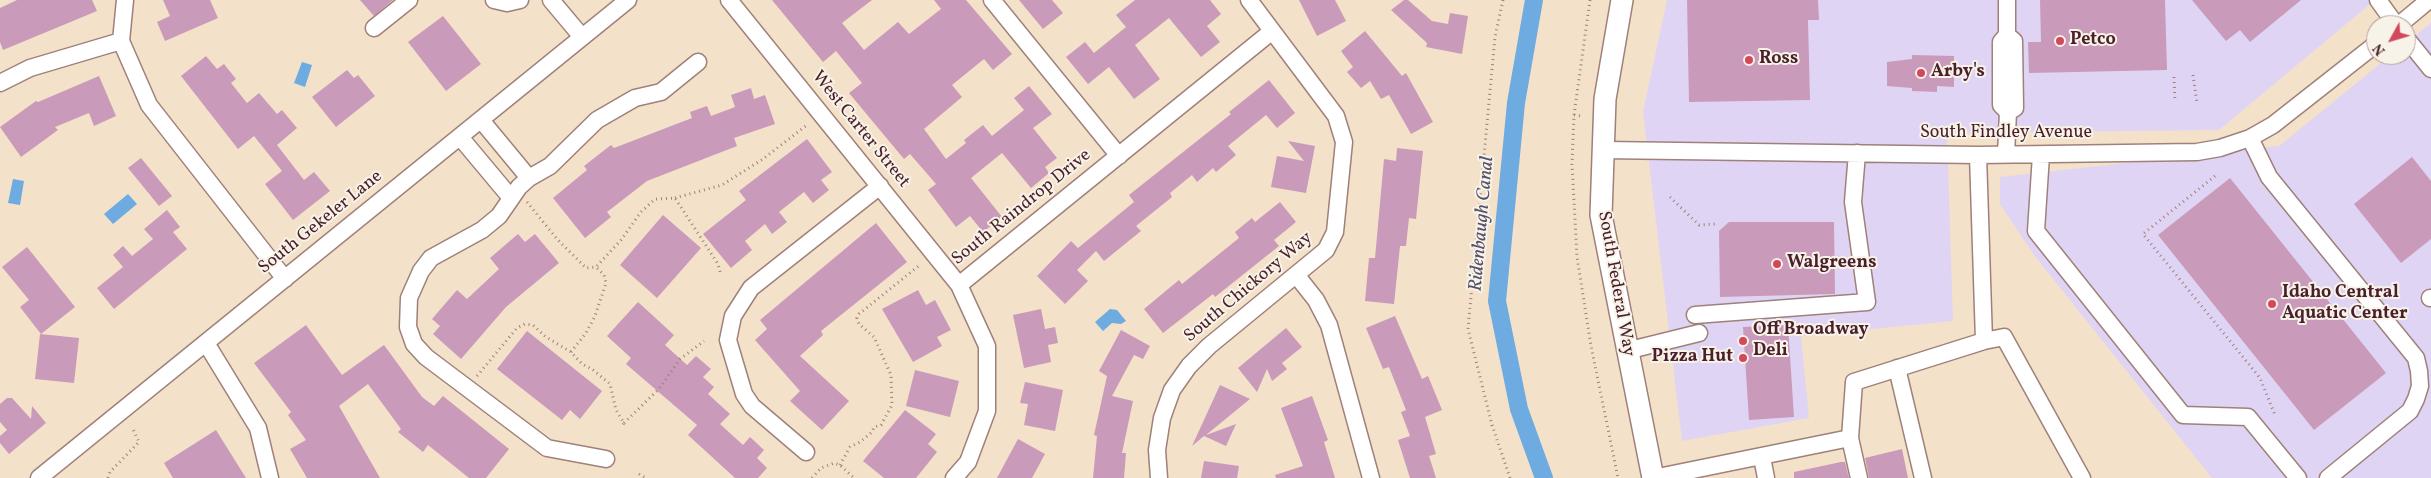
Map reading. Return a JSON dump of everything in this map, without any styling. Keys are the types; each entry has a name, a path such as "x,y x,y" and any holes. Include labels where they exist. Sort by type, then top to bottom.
{"main road":[{"name":"South Federal Way","path":"1622,0 1605,99 1601,215 1626,351 1653,478"}],"street":[{"path":"125,0 121,40 149,105 285,279"},
{"path":"374,28 409,0"},
{"path":"494,0 507,3 520,0"},
{"path":"550,0 582,37"},
{"name":"South Gekeler Lane","path":"39,478 628,0"},
{"name":"West Carter Street","path":"729,0 960,285"},
{"path":"992,0 1119,156"},
{"name":"South Chickory Way","path":"1159,478 1157,450 1162,418 1172,390 1189,366 1209,346 1297,276 1326,250 1332,242 1335,232 1344,142 1336,116 1271,32 1249,0"},
{"path":"2006,154 2008,112 2015,108 2014,41 2007,35 2007,0"},
{"path":"2378,0 2390,15"},
{"path":"2410,15 2428,0"},
{"name":"South Raindrop Drive","path":"954,478 968,462 987,411 987,346 960,285 1271,32"},
{"path":"0,84 30,68 121,40"},
{"path":"2416,50 2431,69"},
{"name":"South Findley Avenue","path":"1603,150 1978,155 2197,152 2220,148 2250,138 2273,125 2366,52"},
{"path":"606,459 547,448 426,357 414,344 408,327 410,298 421,271 431,258 482,230 519,200 529,178 550,166 597,120 634,98 661,92 698,62"},
{"path":"481,120 529,178"},
{"path":"460,136 519,200"},
{"path":"2250,138 2270,177 2416,358 2419,371 2420,386 2410,411 2328,478"},
{"path":"1695,314 1866,302 1854,202 1857,153"},
{"path":"1978,155 1984,341"},
{"path":"2041,155 2036,231 2183,415 2248,416 2298,478"},
{"path":"806,452 752,406 744,394 728,340 733,316 751,288 880,186"},
{"path":"1297,276 1316,300 1329,325 1371,478"},
{"path":"1626,351 1699,333"},
{"path":"1859,478 1850,438 1854,382 1984,341 2004,337 2082,478"},
{"path":"206,343 258,428 270,478"},
{"path":"1897,368 1922,478"},
{"path":"1653,478 1698,473 1850,438"},
{"path":"1762,457 1766,478"}],"path":[{"path":"1502,0 1493,57 1468,329 1492,425 1510,478"},
{"path":"2193,75 2197,103"},
{"path":"2174,76 2175,102"},
{"path":"1574,115 1582,116"},
{"path":"519,200 579,263 586,268 596,267 655,199 675,198 722,185 763,159 807,125"},
{"path":"2215,176 2143,234 2260,378 2275,415"},
{"path":"1670,197 1699,225 1714,224"},
{"path":"675,198 718,264 721,275"},
{"path":"840,465 850,447 860,442 872,432 874,427 881,425 892,405 891,375 874,337 859,324 857,318 859,314 922,263"},
{"path":"571,351 580,341 595,316 606,283 604,275 596,267"},
{"path":"474,381 517,328 525,324 533,325 546,337 571,351 582,364 592,369 610,384 616,410 624,423"},
{"path":"621,428 659,389 680,359 704,341"},
{"path":"108,478 110,472 139,442 134,429"},
{"path":"812,478 828,464 840,465 854,478"},
{"path":"639,474 646,478"}],"shaded area":[{"path":"1667,0 2375,0 2219,130 1947,133 1953,321 1801,336 1809,418 1682,441 1643,112"},
{"path":"2431,23 2431,478 2212,478 2034,255 2000,204 2000,177 2279,146 2379,65 2416,65 2416,35"}],"water":[{"path":"302,62 312,65 305,87 294,83"},
{"path":"13,179 24,181 20,205 8,203"},
{"path":"128,194 137,204 113,224 104,214"},
{"path":"1110,309 1117,310 1126,321 1121,324 1112,323 1103,331 1095,322"}],"building":[{"path":"17,0 92,0 97,11 3,50 0,42 0,8"},
{"path":"163,0 210,0 218,18 165,41 157,22 170,16"},
{"path":"360,0 393,0 374,16"},
{"path":"772,0 872,0 842,23 864,50 898,22 909,34 941,9 934,0 966,0 1012,54 993,70 984,59 952,85 962,97 924,129 946,159 966,143 964,140 983,125 992,136 1024,110 1014,98 1029,86 1052,114 1033,128 1057,158 1045,167 1049,173 1031,188 1002,153 971,178 1002,217 983,232 970,216 956,227 928,190 936,184 910,154 904,159 849,93 862,83 836,51 823,62"},
{"path":"1019,0 1052,0 1063,13 1043,29"},
{"path":"1135,0 1210,0 1221,14 1207,26 1220,42 1201,57 1169,18 1135,45 1160,79 1134,99 1109,67 1088,84 1066,57 1085,42 1094,53 1126,27 1116,15"},
{"path":"1299,0 1335,0 1346,21 1317,36"},
{"path":"1404,0 1408,0 1432,21 1448,24 1450,13 1468,16 1462,54 1426,47 1427,43 1391,10"},
{"name":"Ross","path":"1687,0 1818,0 1819,20 1808,20 1810,100 1689,102"},
{"path":"2040,0 2165,0 2167,70 2029,73 2028,42 2041,42"},
{"path":"2192,0 2301,0 2250,42 2240,30 2226,41"},
{"path":"443,16 481,64 446,91 408,42"},
{"path":"1365,31 1402,76 1406,73 1433,122 1411,134 1389,95 1381,99 1370,81 1361,88 1347,72 1353,67 1341,51"},
{"name":"Arby's","path":"1912,55 1954,56 1954,87 1937,86 1937,92 1912,91 1912,88 1887,86 1887,62 1912,59"},
{"path":"206,56 217,69 224,64 236,79 231,83 247,103 259,93 277,114 282,110 297,128 277,145 304,180 314,172 330,191 293,220 265,184 282,171 254,136 238,149 181,76"},
{"path":"347,70 354,78 358,75 375,96 336,127 312,97"},
{"path":"99,76 116,116 94,126 89,113 55,127 58,130 21,157 0,127 36,101 38,102"},
{"path":"1269,80 1295,113 1277,128 1266,115 1228,146 1236,155 1216,172 1213,168 1197,182 1192,175 1170,193 1172,197 1136,226 1141,231 1104,261 1096,251 1077,270 1088,281 1065,304 1037,276 1071,241 1078,248 1134,202 1129,195 1231,114 1229,112"},
{"path":"751,88 754,99 765,95 775,124 734,138 737,146 647,181 607,212 611,217 585,238 553,198 587,170 584,166 611,145 614,148 692,118 690,112 707,106 711,116 735,107 731,95"},
{"path":"807,139 832,172 821,180 829,190 813,203 804,192 779,212 787,222 772,234 765,224 745,241 752,250 731,268 703,234 746,200 739,191"},
{"path":"1288,141 1315,146 1306,193 1271,187 1277,156 1304,161"},
{"path":"1397,148 1423,151 1416,219 1409,218 1406,246 1400,246 1394,304 1365,301 1369,258 1375,258 1384,159 1396,161"},
{"path":"2412,157 2431,181 2431,239 2401,263 2354,204"},
{"path":"141,158 172,196 159,206 128,168"},
{"name":"Idaho Central Aquatic Center","path":"2230,178 2386,373 2314,430 2158,235"},
{"path":"1280,202 1296,222 1274,240 1279,246 1215,297 1213,294 1163,333 1144,309 1179,280 1182,284 1239,238 1235,232 1252,218 1255,222"},
{"path":"167,210 180,227 173,232 187,249 114,309 97,288 123,267 113,255 123,246 132,256 153,239 144,229"},
{"path":"663,215 701,248 657,298 620,265"},
{"name":"Walgreens","path":"1729,222 1834,222 1835,294 1720,297 1719,231"},
{"path":"876,223 907,262 821,331 823,335 800,356 849,401 822,430 790,401 800,391 755,340 767,329 760,320"},
{"path":"518,234 525,242 535,234 559,263 506,307 461,359 433,334 440,326 432,319 457,290 467,299 499,269 490,258"},
{"path":"27,247 75,307 41,334 20,307 29,300 2,267"},
{"path":"918,290 926,305 935,300 951,330 937,337 942,346 913,362 882,309"},
{"path":"638,302 674,335 665,345 687,365 696,356 711,369 703,377 714,387 708,394 730,414 720,424 743,445 750,437 764,450 757,458 767,468 758,478 735,478 688,435 697,425 626,364 631,358 607,336"},
{"path":"1041,309 1045,329 1055,327 1058,343 1048,345 1051,362 1024,368 1013,315"},
{"path":"1395,316 1422,379 1428,376 1442,410 1425,417 1436,454 1429,456 1436,478 1410,478 1398,440 1410,436 1401,412 1406,410 1389,367 1383,369 1366,328"},
{"path":"306,325 342,375 384,345 422,397 434,406 443,396 509,449 486,478 469,478 428,445 423,452 398,432 401,429 368,384 339,406 380,478 307,478 290,449 306,440 288,415 291,412 254,363"},
{"path":"1788,325 1794,417 1749,420 1743,327"},
{"path":"1286,328 1302,347 1282,363 1287,369 1272,381 1267,369 1257,392 1238,368"},
{"path":"1121,330 1150,346 1143,359 1134,355 1112,396 1133,401 1122,453 1126,453 1124,478 1093,478 1097,436 1094,435 1107,376 1099,371"},
{"path":"527,331 602,391 580,419 570,410 562,420 497,369"},
{"path":"40,334 79,338 74,383 35,379"},
{"path":"915,370 959,381 950,417 906,406"},
{"path":"1025,382 1063,390 1055,431 1024,425 1028,404 1020,403"},
{"path":"1220,385 1250,399 1206,435 1236,424 1226,446 1204,436 1192,446"},
{"path":"1312,396 1328,440 1324,442 1335,478 1276,478 1275,475 1303,466 1281,408"},
{"path":"7,398 12,398 31,419 32,406 46,423 9,454 0,443 0,436 7,430 0,422 0,404"},
{"path":"905,410 936,434 928,444 937,452 916,478 884,478 863,461"},
{"path":"216,430 246,478 173,478 164,463"},
{"path":"1018,439 1045,454 1032,478 997,478"},
{"path":"1902,449 1908,478 1869,478 1865,458"},
{"path":"1204,461 1239,466 1237,478 1201,478"},
{"path":"1845,462 1849,478 1794,478 1794,472"}],"waterway":[{"name":"Ridenbaugh Canal","path":"1534,0 1516,103 1497,301 1519,409 1544,478"}],"place":[{"name":"Petco","path":"2060,41"},
{"name":"Ross","path":"1749,60"},
{"name":"Arby's","path":"1921,73"},
{"name":"Walgreens","path":"1777,264"},
{"name":"Idaho Central Aquatic Center","path":"2272,304"},
{"name":"Off Broadway Deli","path":"1743,341"},
{"name":"Pizza Hut","path":"1743,358"}]}
